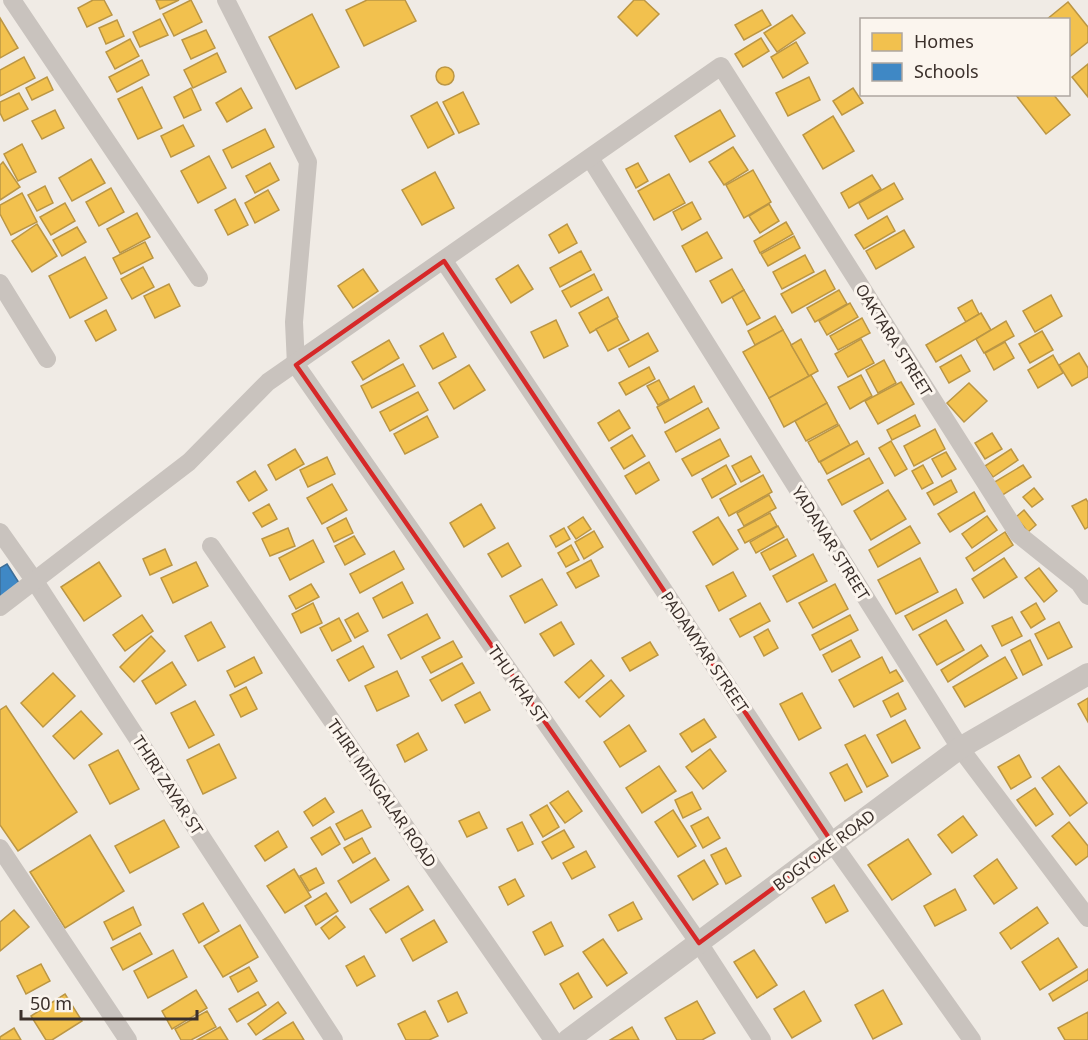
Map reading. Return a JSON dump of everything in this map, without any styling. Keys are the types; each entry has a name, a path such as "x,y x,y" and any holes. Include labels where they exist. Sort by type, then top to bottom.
{"street":[{"path":"12,0 199,278"},
{"path":"226,0 308,162 294,322 296,364"},
{"name":"OAKTARA STREET","path":"590,158 721,66 1018,534 1079,583 1088,596"},
{"path":"0,607 189,462 268,382 590,158"},
{"name":"YADANAR STREET","path":"590,158 960,748 1088,918"},
{"name":"PADAMYAR STREET","path":"444,261 833,844 972,1040"},
{"path":"0,283 47,359"},
{"name":"THU KHA ST","path":"296,364 699,943 762,1040"},
{"name":"THIRI ZAYAR ST","path":"0,532 34,580 334,1040"},
{"name":"THIRI MINGALAR ROAD","path":"211,546 553,1040"},
{"name":"BOGYOKE ROAD","path":"568,1040 960,748 1088,674"},
{"path":"0,848 128,1040"}],"highlighted area":[{"path":"444,261 833,844 699,943 296,365"}],"building: Homes":[{"path":"93,0 104,0 112,15 87,27 78,8"},
{"path":"156,0 179,0 160,9"},
{"path":"191,0 202,22 174,36 163,14"},
{"path":"367,0 405,0 416,21 364,46 346,10"},
{"path":"634,0 644,0 659,14 637,36 618,17"},
{"path":"1068,2 1088,27 1088,42 1070,56 1070,18 1048,18"},
{"path":"762,10 771,25 744,40 735,25"},
{"path":"312,14 339,67 296,89 269,37"},
{"path":"792,15 805,33 777,52 764,33"},
{"path":"0,18 18,48 0,58"},
{"path":"160,19 168,35 140,47 133,32"},
{"path":"117,20 124,36 106,44 99,28"},
{"path":"206,30 215,48 191,59 182,40"},
{"path":"761,38 769,51 743,67 735,54"},
{"path":"130,39 139,56 115,69 106,52"},
{"path":"796,42 808,63 783,78 771,57"},
{"path":"217,53 226,72 193,88 184,70"},
{"path":"24,57 35,78 0,96 0,70"},
{"path":"142,60 149,75 117,92 109,77"},
{"path":"1088,64 1088,97 1072,77"},
{"path":"445,67 451,70 454,76 451,82 445,85 439,82 436,76 439,70"},
{"path":"47,77 53,90 32,100 26,88"},
{"path":"809,77 820,100 788,116 776,93"},
{"path":"142,87 162,128 138,139 118,99"},
{"path":"191,88 201,110 184,118 174,97"},
{"path":"241,88 252,108 227,122 216,103"},
{"path":"853,88 863,103 842,115 833,101"},
{"path":"463,92 479,124 459,133 443,102"},
{"path":"19,93 28,109 4,121 0,113 0,102"},
{"path":"1017,96 1055,96 1070,115 1046,134"},
{"path":"437,102 454,134 428,148 411,116"},
{"path":"55,110 64,128 42,139 32,121"},
{"path":"720,110 735,136 690,162 675,136"},
{"path":"833,116 854,151 823,169 803,135"},
{"path":"183,125 194,146 171,157 161,136"},
{"path":"265,129 274,147 232,168 223,150"},
{"path":"22,144 36,172 18,181 4,154"},
{"path":"733,147 748,170 724,185 709,162"},
{"path":"209,156 226,188 198,203 181,171"},
{"path":"91,159 105,183 72,201 59,178"},
{"path":"3,162 20,187 0,200 0,165"},
{"path":"270,163 279,180 255,193 246,176"},
{"path":"638,163 648,181 636,188 626,169"},
{"path":"753,170 771,202 744,218 726,185"},
{"path":"435,172 454,208 422,225 402,190"},
{"path":"669,174 685,203 654,220 638,191"},
{"path":"872,175 881,189 849,208 841,193"},
{"path":"894,183 903,199 868,219 859,203"},
{"path":"45,186 53,203 37,211 28,195"},
{"path":"111,188 124,212 99,226 86,202"},
{"path":"268,190 279,210 255,223 245,203"},
{"path":"22,193 37,222 11,235 0,214 0,205"},
{"path":"235,199 248,225 228,235 215,210"},
{"path":"692,202 701,219 682,230 673,212"},
{"path":"65,203 75,221 51,235 40,217"},
{"path":"769,204 779,221 760,233 749,216"},
{"path":"137,213 150,237 120,253 107,229"},
{"path":"887,216 895,231 864,249 855,235"},
{"path":"786,222 793,234 760,253 754,241"},
{"path":"37,224 57,256 32,272 12,241"},
{"path":"567,224 577,243 559,253 549,235"},
{"path":"77,227 86,242 62,256 53,240"},
{"path":"904,230 914,247 876,269 866,251"},
{"path":"707,232 722,258 696,272 682,246"},
{"path":"794,236 800,248 768,266 761,254"},
{"path":"145,242 153,258 121,274 113,258"},
{"path":"581,251 591,270 560,287 550,268"},
{"path":"805,255 814,272 782,289 773,272"},
{"path":"85,257 107,298 70,318 49,276"},
{"path":"518,265 533,289 511,303 496,279"},
{"path":"143,267 154,287 132,299 121,279"},
{"path":"363,269 378,291 353,308 338,286"},
{"path":"732,269 744,290 722,303 710,281"},
{"path":"825,270 835,289 792,313 781,294"},
{"path":"594,274 602,290 571,307 562,291"},
{"path":"169,284 180,306 155,318 144,296"},
{"path":"744,290 760,318 747,325 732,297"},
{"path":"839,290 847,304 815,322 807,308"},
{"path":"1051,295 1062,316 1035,332 1023,311"},
{"path":"608,297 618,317 590,333 579,313"},
{"path":"972,300 979,314 966,322 958,308"},
{"path":"850,303 858,317 827,335 819,321"},
{"path":"106,310 116,330 96,341 85,321"},
{"path":"981,313 991,330 936,362 926,345"},
{"path":"775,316 783,330 755,345 748,331"},
{"path":"617,318 629,340 608,351 596,329"},
{"path":"862,318 870,333 838,350 830,336"},
{"path":"556,320 568,346 544,358 531,332"},
{"path":"1006,321 1014,336 984,353 976,339"},
{"path":"783,330 809,376 769,398 743,352"},
{"path":"1042,331 1053,350 1030,363 1019,344"},
{"path":"443,333 456,357 433,369 420,346"},
{"path":"648,333 658,351 629,367 619,349"},
{"path":"801,339 818,371 809,376 791,345"},
{"path":"861,339 874,363 848,377 835,354"},
{"path":"389,340 399,358 363,380 352,362"},
{"path":"1005,342 1014,358 994,370 985,353"},
{"path":"1079,353 1088,368 1088,377 1072,386 1059,365"},
{"path":"961,355 970,371 949,383 940,367"},
{"path":"1053,355 1063,373 1038,388 1028,370"},
{"path":"884,360 896,383 878,393 866,370"},
{"path":"403,364 415,386 372,408 361,386"},
{"path":"469,365 485,390 454,409 439,383"},
{"path":"649,367 655,379 626,395 619,383"},
{"path":"811,375 827,403 784,427 769,398"},
{"path":"861,375 872,396 850,409 838,387"},
{"path":"659,380 669,399 658,405 647,386"},
{"path":"901,382 914,404 878,424 865,401"},
{"path":"969,383 987,401 964,422 947,403"},
{"path":"694,386 702,402 665,423 657,407"},
{"path":"418,392 428,410 390,431 380,412"},
{"path":"827,403 838,424 806,441 795,421"},
{"path":"708,408 719,428 676,452 665,432"},
{"path":"619,410 630,428 609,441 598,423"},
{"path":"915,415 920,426 892,440 887,430"},
{"path":"427,416 438,437 405,454 394,434"},
{"path":"839,425 850,445 819,462 808,442"},
{"path":"935,429 945,449 914,466 904,446"},
{"path":"992,433 1002,449 985,459 975,443"},
{"path":"632,435 645,456 624,469 611,448"},
{"path":"720,439 729,456 692,476 682,459"},
{"path":"857,441 864,454 827,474 820,462"},
{"path":"891,441 907,469 895,476 879,448"},
{"path":"295,449 304,464 276,480 268,465"},
{"path":"1011,449 1018,460 993,477 985,466"},
{"path":"946,452 956,469 942,477 932,459"},
{"path":"751,456 760,472 741,482 732,466"},
{"path":"327,457 335,474 308,487 300,470"},
{"path":"869,458 883,483 842,505 828,480"},
{"path":"649,462 659,480 636,494 625,476"},
{"path":"726,465 736,484 712,498 702,479"},
{"path":"923,465 933,483 922,489 912,471"},
{"path":"1023,465 1031,477 1001,496 993,483"},
{"path":"255,471 267,490 249,501 237,482"},
{"path":"763,475 772,492 729,516 720,499"},
{"path":"951,480 957,492 934,505 927,493"},
{"path":"332,484 347,510 322,524 307,498"},
{"path":"1034,488 1043,499 1032,507 1023,497"},
{"path":"888,490 906,519 871,540 854,511"},
{"path":"974,492 985,511 950,532 938,514"},
{"path":"769,495 776,508 744,526 737,513"},
{"path":"1086,499 1088,527 1085,529 1072,506"},
{"path":"269,504 277,519 262,527 253,513"},
{"path":"481,504 495,528 464,547 450,523"},
{"path":"1024,510 1036,525 1028,532 1016,517"},
{"path":"770,513 777,526 745,543 738,530"},
{"path":"987,516 997,530 972,548 962,534"},
{"path":"583,517 591,529 576,539 568,527"},
{"path":"718,517 738,549 713,565 693,532"},
{"path":"346,518 353,533 334,542 327,528"},
{"path":"778,526 784,537 756,553 750,542"},
{"path":"910,526 920,543 878,567 869,550"},
{"path":"288,528 295,546 270,556 262,539"},
{"path":"564,528 570,539 556,547 550,536"},
{"path":"594,531 603,547 584,559 575,542"},
{"path":"1005,532 1013,545 974,571 966,558"},
{"path":"354,536 365,554 345,565 335,546"},
{"path":"787,539 796,556 770,570 761,553"},
{"path":"313,540 324,562 290,580 279,558"},
{"path":"508,543 521,566 502,577 488,554"},
{"path":"571,545 579,560 566,567 558,553"},
{"path":"165,549 172,565 150,575 143,559"},
{"path":"394,551 404,569 360,593 350,574"},
{"path":"813,554 827,581 787,602 773,576"},
{"path":"920,558 938,592 896,614 878,580"},
{"path":"1004,558 1017,577 984,598 972,579"},
{"path":"591,560 599,576 576,588 567,573"},
{"path":"99,562 121,596 84,621 61,587"},
{"path":"196,562 208,586 173,603 161,578"},
{"path":"1039,568 1057,591 1044,602 1025,578"},
{"path":"733,572 746,596 719,611 706,586"},
{"path":"542,579 557,605 525,623 510,596"},
{"path":"402,582 413,603 383,618 373,598"},
{"path":"311,584 319,597 296,609 289,596"},
{"path":"835,584 848,609 813,628 799,603"},
{"path":"956,589 963,603 913,630 905,616"},
{"path":"313,603 322,623 301,633 292,614"},
{"path":"760,603 770,621 740,637 730,619"},
{"path":"1036,603 1045,619 1031,628 1021,612"},
{"path":"358,613 368,631 355,638 345,620"},
{"path":"427,614 440,638 401,659 388,635"},
{"path":"142,615 153,631 125,651 113,635"},
{"path":"850,615 858,630 820,650 812,635"},
{"path":"1012,617 1022,636 1002,646 992,626"},
{"path":"339,618 351,641 332,651 320,628"},
{"path":"946,620 964,650 937,665 919,635"},
{"path":"211,622 225,647 198,661 185,636"},
{"path":"561,622 574,644 554,656 540,634"},
{"path":"1059,622 1072,647 1048,659 1035,634"},
{"path":"768,629 778,648 764,656 754,637"},
{"path":"151,636 165,651 134,682 120,667"},
{"path":"851,640 860,657 832,672 823,655"},
{"path":"1030,640 1042,665 1023,675 1011,650"},
{"path":"453,641 462,657 431,673 422,657"},
{"path":"650,642 658,655 630,671 622,658"},
{"path":"981,645 988,656 948,682 941,670"},
{"path":"363,646 374,667 349,681 337,660"},
{"path":"254,657 262,673 235,687 227,671"},
{"path":"882,657 890,673 896,670 903,681 854,707 839,680"},
{"path":"1005,657 1017,678 965,707 953,687"},
{"path":"591,660 604,676 579,698 565,682"},
{"path":"172,662 186,685 156,704 142,681"},
{"path":"462,663 474,683 442,701 430,680"},
{"path":"397,671 409,696 377,711 365,686"},
{"path":"53,673 75,696 43,727 21,703"},
{"path":"611,680 624,696 600,717 586,701"},
{"path":"246,687 257,709 241,717 230,695"},
{"path":"480,692 490,710 465,723 455,705"},
{"path":"802,693 821,728 799,740 780,704"},
{"path":"898,693 906,709 891,717 883,701"},
{"path":"1088,698 1088,722 1078,704"},
{"path":"195,701 214,735 189,748 171,713"},
{"path":"6,706 77,812 18,851 0,825 0,710"},
{"path":"81,711 102,734 74,759 53,736"},
{"path":"704,719 716,737 692,752 680,734"},
{"path":"905,720 920,748 892,763 877,735"},
{"path":"629,725 646,751 620,767 604,742"},
{"path":"418,733 427,750 405,762 397,745"},
{"path":"865,735 888,776 867,787 845,745"},
{"path":"219,744 236,778 203,794 187,760"},
{"path":"710,749 726,771 703,789 686,767"},
{"path":"118,750 139,789 110,804 89,765"},
{"path":"1019,755 1031,777 1011,789 998,767"},
{"path":"847,764 862,792 845,801 830,773"},
{"path":"659,766 676,791 642,813 626,788"},
{"path":"1059,766 1087,803 1070,816 1042,778"},
{"path":"1035,788 1053,814 1036,826 1017,800"},
{"path":"568,791 582,811 565,823 550,803"},
{"path":"692,792 701,809 683,818 675,800"},
{"path":"325,798 334,812 313,826 304,812"},
{"path":"547,805 559,827 543,837 530,815"},
{"path":"362,810 371,827 345,840 336,824"},
{"path":"673,810 696,846 678,857 655,822"},
{"path":"479,812 487,828 467,837 459,821"},
{"path":"963,816 977,835 952,853 938,835"},
{"path":"708,817 720,838 703,848 691,826"},
{"path":"164,820 179,847 130,873 115,846"},
{"path":"522,822 533,844 518,851 507,829"},
{"path":"1069,822 1088,846 1088,856 1076,865 1052,836"},
{"path":"330,827 340,844 322,855 311,838"},
{"path":"564,830 574,847 552,859 542,842"},
{"path":"278,831 287,847 265,861 255,846"},
{"path":"90,835 124,891 65,928 30,872"},
{"path":"362,838 370,853 353,863 344,848"},
{"path":"908,839 931,874 892,900 868,865"},
{"path":"726,848 741,876 726,884 711,855"},
{"path":"586,851 595,867 572,879 563,863"},
{"path":"375,858 389,880 351,903 338,881"},
{"path":"997,859 1017,888 994,904 974,876"},
{"path":"704,860 718,884 693,900 678,876"},
{"path":"316,868 324,883 309,891 300,876"},
{"path":"294,869 311,897 285,913 267,886"},
{"path":"515,879 524,896 508,905 499,887"},
{"path":"834,885 848,911 826,923 812,898"},
{"path":"408,886 423,910 386,933 370,909"},
{"path":"955,889 966,910 935,926 924,906"},
{"path":"326,893 338,911 316,925 305,906"},
{"path":"633,902 642,919 618,931 609,915"},
{"path":"203,903 219,931 199,943 183,914"},
{"path":"133,907 141,925 113,940 104,922"},
{"path":"1037,907 1048,923 1011,949 1000,933"},
{"path":"14,910 29,927 0,951 0,922"},
{"path":"336,916 345,927 329,939 321,928"},
{"path":"434,920 447,942 413,961 401,939"},
{"path":"551,922 563,946 545,955 533,932"},
{"path":"240,925 258,957 223,977 204,946"},
{"path":"140,933 152,954 123,970 111,948"},
{"path":"1058,938 1077,967 1040,990 1022,962"},
{"path":"603,939 627,973 607,986 583,952"},
{"path":"173,950 187,977 148,998 134,971"},
{"path":"754,950 777,985 757,998 734,962"},
{"path":"364,956 375,976 357,986 346,966"},
{"path":"41,964 50,981 26,994 17,976"},
{"path":"249,967 257,981 238,992 230,977"},
{"path":"1088,969 1088,980 1053,1001 1049,994"},
{"path":"578,973 592,997 574,1009 560,984"},
{"path":"196,990 207,1008 172,1029 162,1011"},
{"path":"883,990 902,1024 873,1039 855,1005"},
{"path":"804,991 821,1021 792,1038 774,1009"},
{"path":"258,992 266,1005 237,1022 229,1009"},
{"path":"457,992 467,1013 448,1022 438,1001"},
{"path":"65,994 82,1021 52,1040 46,1040 31,1016"},
{"path":"697,1001 715,1033 702,1040 677,1040 665,1018"},
{"path":"278,1002 286,1013 256,1035 248,1024"},
{"path":"207,1011 216,1027 191,1040 181,1040 175,1029"},
{"path":"425,1011 438,1036 429,1040 406,1040 398,1024"},
{"path":"1088,1012 1088,1040 1065,1040 1058,1028"},
{"path":"293,1022 304,1040 263,1040"},
{"path":"220,1027 228,1040 197,1040"},
{"path":"632,1027 639,1040 610,1040"},
{"path":"14,1028 21,1040 0,1040 0,1037"}],"building: Schools":[{"path":"7,564 21,586 0,598 0,568"}]}
